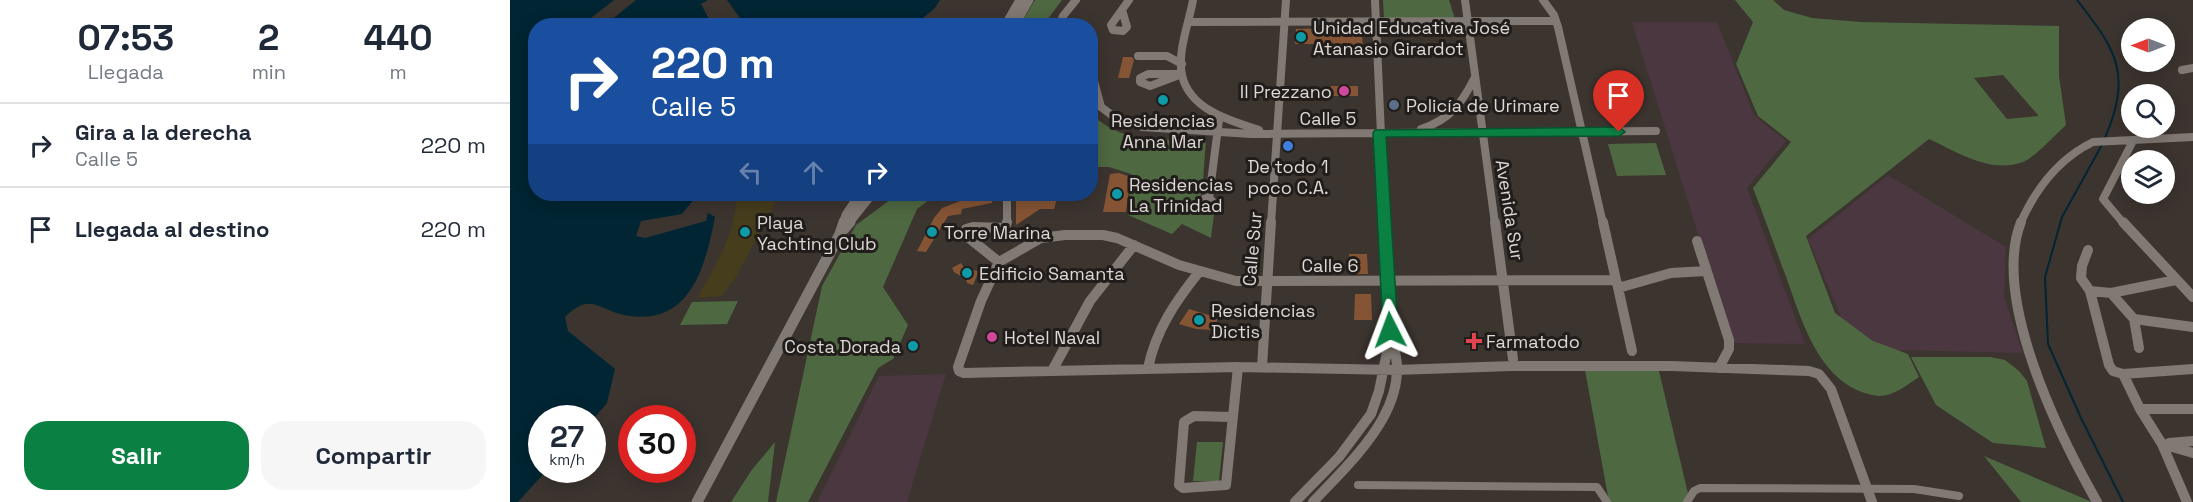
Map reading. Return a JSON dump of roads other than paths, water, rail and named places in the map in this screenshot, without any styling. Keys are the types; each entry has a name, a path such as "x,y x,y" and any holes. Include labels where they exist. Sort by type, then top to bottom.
{"street":[{"path":"1062,18 1076,0"},
{"path":"1122,10 1129,0"},
{"path":"1193,0 1182,63 1182,74 1190,91 1201,103 1236,123 1274,134"},
{"name":"Calle Sur","path":"1262,367 1274,134 1286,0"},
{"path":"1313,502 1378,430 1392,396 1390,370 1395,347 1390,337 1379,133 1375,0"},
{"name":"Avenida Sur","path":"1465,0 1513,358"},
{"path":"1543,0 1556,21 1632,351"},
{"path":"1011,18 1022,4"},
{"path":"1190,22 1556,21"},
{"path":"1138,56 1167,56 1182,63"},
{"path":"2182,70 2193,68"},
{"path":"1407,133 1430,127 1458,110 1475,76"},
{"name":"Calle 5","path":"1098,100 1101,107 1109,115 1124,123 1142,127 1216,133 1656,131"},
{"path":"1209,198 1219,120 1213,111"},
{"path":"2097,502 2077,470 2042,382 2021,320 2013,256 2016,233 2046,181 2068,156 2093,142 2193,137"},
{"path":"2133,141 2103,199 2193,297"},
{"path":"697,502 855,201"},
{"path":"840,234 866,201"},
{"path":"1007,201 1007,226 1005,228 973,227 966,229 964,234 999,262 981,301 958,367 959,371 964,373 1148,368 1262,367 1390,370 1512,366 1809,371 1825,380 1831,389 1872,502"},
{"name":"Calle 6","path":"999,262 1041,238 1065,235 1103,235 1134,245 1199,272 1236,281 1504,281 1617,284 1671,273 1707,271"},
{"path":"1697,241 1729,340 1729,349 1719,368"},
{"path":"1052,371 1090,301 1134,245"},
{"path":"2088,250 2082,266 2081,278 2090,291 2109,365 2113,371 2123,374 2193,369"},
{"path":"1148,368 1157,332 1164,317 1199,272"},
{"path":"2090,291 2111,292 2176,280"},
{"path":"2111,292 2134,319 2139,348"},
{"path":"2134,319 2193,327"},
{"path":"1232,417 1194,416 1184,422 1179,485 1183,488 1221,487 1226,484 1238,367"},
{"path":"1296,502 1339,457 1362,427 1371,414 1390,370"},
{"path":"2123,374 2140,409 2162,444 2188,500"},
{"path":"2140,409 2193,409"},
{"path":"2162,444 2193,441"},
{"path":"2162,444 2193,453"},
{"path":"1358,485 1597,487 1607,502"},
{"path":"1687,502 1694,491 1700,488 1914,489 1959,496"}],"water":[{"path":"510,0 614,0 591,18 528,18 528,201 692,201 682,214 641,221 636,236 645,238 706,221 708,213 715,217 706,256 699,274 679,303 664,312 646,317 624,315 588,304 581,305 565,317 568,331 615,369 607,403 605,405 528,405 528,483 535,483 518,502 510,502"},
{"path":"636,0 708,0 701,4 708,18 614,18"},
{"path":"727,0 940,0 934,9 923,18 740,18"}],"waterway":[{"path":"2077,0 2102,34 2111,49 2116,64 2119,80 2118,97 2105,138"},
{"path":"2103,143 2062,217 2045,277 2048,344 2081,418 2123,502"}],"place":[{"name":"Unidad Educativa José Atanasio Girardot","path":"1301,37"},
{"name":"Il Prezzano","path":"1344,91"},
{"name":"Residencias Anna Mar","path":"1163,100"},
{"name":"Policía de Urimare","path":"1394,105"},
{"name":"De todo 1 poco C.A.","path":"1288,146"},
{"name":"Residencias La Trinidad","path":"1117,194"},
{"name":"Playa Yachting Club","path":"745,232"},
{"name":"Torre Marina","path":"932,232"},
{"name":"Edificio Samanta","path":"967,273"},
{"name":"Residencias Dictis","path":"1199,320"},
{"name":"Hotel Naval","path":"992,337"},
{"name":"Farmatodo","path":"1474,341"},
{"name":"Costa Dorada","path":"913,346"}]}
